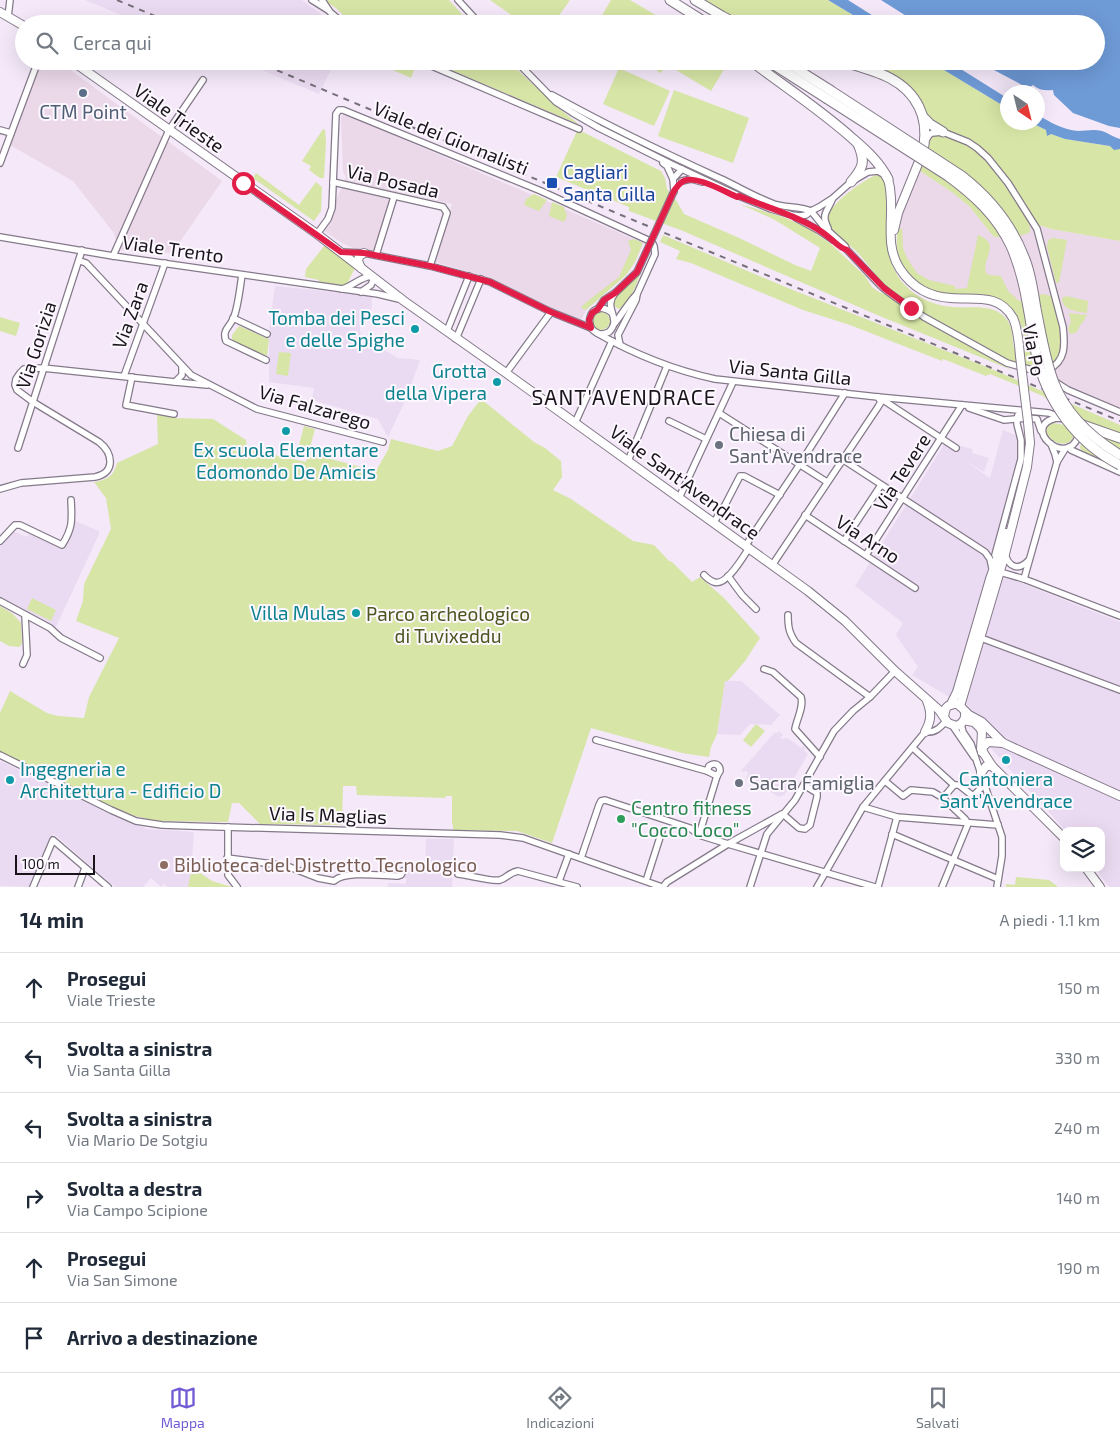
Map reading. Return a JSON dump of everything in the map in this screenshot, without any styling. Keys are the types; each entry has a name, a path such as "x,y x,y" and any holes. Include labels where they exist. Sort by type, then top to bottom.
{"highway":[{"path":"666,0 687,15"},
{"path":"670,0 694,15"},
{"path":"688,0 711,15"},
{"path":"695,0 720,15"},
{"path":"763,70 828,117 875,160 888,179"},
{"path":"784,70 828,94 962,176 998,209 1013,232 1025,259 1044,348 1054,384 1079,422 1103,445 1120,455"},
{"path":"796,70 948,176 985,207 1004,232 1016,257 1039,364 1052,398 1065,418 1082,438 1120,465"},
{"path":"870,70 899,83 915,98 924,118 926,136 924,145"},
{"path":"924,118 943,132"},
{"path":"851,182 860,171 863,162 862,153 856,142"},
{"path":"1066,420 1120,438"}],"main road":[{"path":"0,12 15,20"},
{"name":"Viale Trieste","path":"85,70 341,252"},
{"name":"Via Po","path":"892,240 902,202 918,166 924,145"},
{"name":"Via Po","path":"888,179 892,200 890,227 893,255 898,267 907,279 928,293 950,298 980,298 990,300 1003,307 1014,320 1020,356 1030,443 1029,458 1005,554 996,570 963,709"},
{"name":"Viale Sant'Avendrace","path":"341,252 371,277 456,339 808,590 845,621 947,721"},
{"path":"361,268 358,261 364,253"},
{"name":"Via Po","path":"950,705 958,692 990,578 1014,516"},
{"path":"925,732 931,717 926,699"},
{"name":"Viale Sant'Avendrace","path":"926,699 950,705"},
{"path":"1002,743 982,722 963,709 954,704 946,708 947,721 956,726 962,723 974,722 980,728 982,732 980,745 982,752 992,766 1060,834"},
{"path":"962,723 966,716 963,709"},
{"path":"982,752 983,747 988,742 1002,743 1120,796"},
{"path":"981,774 986,766 992,766"},
{"path":"1089,872 1100,887"}],"street":[{"path":"8,16 10,0"},
{"path":"312,0 334,15"},
{"path":"322,0 330,12"},
{"path":"458,0 472,15"},
{"path":"0,163 35,70"},
{"path":"441,70 580,129"},
{"path":"525,70 556,102 599,128 654,156 771,209 792,215 806,215 868,172 874,170 882,173 888,179"},
{"path":"113,256 168,130 203,80"},
{"path":"546,91 584,113 654,148 773,204 790,208 805,208 811,211 884,288 924,317 1007,363 1036,371 1068,390 1120,412"},
{"name":"Viale dei Giornalisti","path":"333,182 336,114 339,110 343,110 541,191 652,242 655,254 637,294 632,298 629,305 612,327"},
{"path":"0,130 11,133"},
{"path":"924,145 929,135 943,132 968,142 977,148 988,158 1017,196 1037,229 1063,327 1064,340 1061,359 1056,365 1046,371 1036,371"},
{"path":"654,148 657,152 680,165 682,181"},
{"path":"654,156 667,166 673,180 674,191"},
{"path":"673,180 682,169 689,168 708,176 712,175"},
{"path":"598,309 604,300 615,293 637,272 674,191 682,181 690,178 698,180 737,197 739,196"},
{"path":"317,234 331,214 333,182"},
{"name":"Via Posada","path":"333,182 443,207 447,213 430,266"},
{"path":"376,255 394,197"},
{"path":"832,235 824,219 833,198"},
{"path":"811,211 812,223 842,249 847,250"},
{"path":"792,215 820,230"},
{"name":"Viale Trento","path":"0,237 113,256 378,294 404,301"},
{"name":"Via Gorizia","path":"18,448 82,250"},
{"name":"Via Santa Gilla","path":"341,252 376,255 430,266 490,282 551,312 591,328 620,345 667,366 691,374 734,382 1049,413 1066,420"},
{"name":"Via Falzarego","path":"80,261 86,263 191,375 257,409 382,442"},
{"name":"Via Zara","path":"124,376 165,263"},
{"path":"242,274 234,318 225,332 226,341 266,360"},
{"path":"447,332 469,276"},
{"path":"342,289 359,279 371,277 370,285 360,292"},
{"path":"456,339 481,279"},
{"path":"597,333 606,333 612,327 614,320 610,305 615,293"},
{"path":"620,345 618,335 636,300 637,294"},
{"path":"591,328 589,320 594,310 606,309 612,313"},
{"path":"506,373 551,312"},
{"path":"234,318 267,334"},
{"path":"612,327 620,345"},
{"path":"575,423 612,341"},
{"path":"628,461 667,366"},
{"path":"175,382 182,375 182,367"},
{"name":"Via Falzarego","path":"0,489 21,483 101,476 107,472 109,467 109,452 105,446 33,402 17,390 15,385 16,379 24,369 43,368 214,386"},
{"path":"132,377 126,405 174,414"},
{"path":"679,498 734,382"},
{"path":"704,575 715,583 728,576 845,394"},
{"path":"878,397 956,448"},
{"path":"773,564 878,407 881,402 878,397"},
{"name":"Via Santa Gilla","path":"962,405 1000,419 1037,419 1042,434"},
{"name":"Via Tevere","path":"866,555 962,405"},
{"path":"990,578 996,570 998,543 1021,459 1017,418 1018,415 1026,412"},
{"path":"719,413 827,482"},
{"path":"1000,419 1015,427 1020,434"},
{"path":"1024,580 1057,462 1067,448 1074,444 1078,437 1076,428 1066,420 1050,420 1046,423 1042,434 1051,444 1067,448 1120,472"},
{"path":"670,421 706,439"},
{"path":"1051,444 1057,462"},
{"path":"842,459 985,552 996,570 1120,616"},
{"path":"714,522 740,476 744,476 780,495"},
{"path":"844,541 880,485"},
{"path":"0,541 10,529 15,525 20,525 62,545 72,525 71,500"},
{"name":"Via Arno","path":"805,515 915,588"},
{"path":"985,552 991,551 998,543"},
{"path":"1005,554 1007,560 1021,574 1024,580"},
{"path":"1013,565 1021,567 1029,560"},
{"path":"728,576 742,595 756,609"},
{"path":"0,601 100,658"},
{"path":"24,664 27,655 25,616"},
{"path":"788,616 790,635 796,643 870,697"},
{"path":"981,638 1120,690"},
{"path":"764,669 773,672 801,697 801,707 795,728 820,757"},
{"path":"750,887 767,834 795,800 834,731 895,671"},
{"path":"817,887 863,807 925,732 934,732 947,721 975,759"},
{"path":"962,723 963,732 971,744 1002,837 997,887"},
{"path":"596,740 717,776"},
{"path":"912,748 954,784 959,785 973,796 985,784"},
{"name":"Via Is Maglias","path":"0,755 136,821 162,825 500,835 523,838 663,887"},
{"path":"699,835 720,768 716,764 712,764 707,772"},
{"path":"885,781 903,796 911,790 932,792 943,798 966,819 968,824 942,887"},
{"path":"943,798 954,784"},
{"path":"784,814 799,828 805,829 810,825 818,797 817,793 804,785"},
{"path":"581,858 601,801 605,800 690,828 699,835 761,855 876,887 897,817"},
{"path":"863,807 897,817 998,826"},
{"path":"663,887 667,882 728,844 784,814"},
{"path":"228,827 228,875 237,887"},
{"path":"646,881 662,830"},
{"path":"892,834 998,879"},
{"path":"33,887 53,840 108,887"},
{"path":"559,882 569,854"},
{"path":"228,858 287,866 334,884 338,877 356,875 398,876 403,871"},
{"path":"78,887 85,868"},
{"path":"500,887 502,880 512,872 518,871 576,887"},
{"path":"458,874 502,880"}],"shaded area":[{"path":"85,0 302,0 322,15 121,15"},
{"path":"34,70 70,70 222,181 172,253 119,250 114,233 73,181 10,145"},
{"path":"262,70 331,70 319,94"},
{"path":"347,115 643,243 635,262 626,275 586,310 581,321 477,274 435,262 452,204 396,192 379,250 358,250 342,243 323,230 346,177 343,172 341,117"},
{"path":"920,171 970,207 993,236 1014,230 1035,220 1039,225 1050,229 1120,241 1120,409 1059,382 1044,365 1031,365 1020,321 1006,304 983,296 943,295 901,263 898,255 897,235 901,214"},
{"path":"275,286 372,296 371,317 360,327 361,343 374,344 398,358 420,360 406,399 388,437 378,419 312,400 314,388 269,382 269,330"},
{"path":"1003,430 1015,435 1020,441 1019,461 1010,481 1001,575 1120,622 1120,887 1109,887 1098,872 1105,872 1105,827 1062,827 966,721 951,698 912,675 918,667 896,635 903,623 855,586 945,443 957,454 960,446 973,449 972,453 989,458 984,472 964,460 990,478"},
{"path":"75,521 99,531 99,534 55,629 0,598 0,547 13,531 27,537 29,534 64,550 74,529"},
{"path":"725,681 741,681 780,715 771,725 750,724 740,735 717,734"},
{"path":"779,731 783,735 780,738 787,738 801,748 802,746 808,754 785,794 779,797 746,778 748,773 741,771 774,733"},
{"path":"0,761 147,829 194,832 190,884 188,887 168,887 164,884 161,887 151,878 143,887 115,887 53,833 31,887 0,886"},
{"path":"426,839 454,839 452,887 388,887 388,883 406,884 406,878 404,878 405,865 425,865"}],"green space":[{"path":"326,0 449,0 463,15 343,15"},
{"path":"490,0 570,0 559,15 511,15"},
{"path":"611,0 630,0 656,15 602,15"},
{"path":"699,0 828,0 853,15 726,15"},
{"path":"393,70 414,70 411,78"},
{"path":"451,70 518,70 556,106 580,125"},
{"path":"618,70 623,70 670,91 654,126 603,104"},
{"path":"676,70 724,70 711,91"},
{"path":"877,70 944,70 1000,104 1000,130 1045,130 1065,139 1120,149 1120,241 1051,229 1039,225 1008,178 988,156 973,142 942,129 929,121 919,98 910,87 892,75"},
{"path":"674,90 749,118 733,163 658,136"},
{"path":"323,129 325,130 326,142 324,178 320,178 309,170 311,166 302,161"},
{"path":"579,130 661,171 665,178 667,189 684,214 811,271 820,248 775,220 740,204 786,218 809,229 831,244 879,292 887,295 919,318 1012,370 882,317 683,231 629,211 629,207 556,177"},
{"path":"940,135 970,146 985,160 1018,202 1029,222 1030,232 1012,237 993,236 970,207 920,171 929,140 932,136"},
{"path":"256,173 299,205 316,182 322,187 321,211 314,221 253,178"},
{"path":"877,175 883,179 888,190 887,243 893,266 901,281 921,297 940,305 984,308 998,312 1009,323 1014,349 1028,350 1025,346 1019,320 1011,308 1002,301 992,297 945,295 934,292 919,284 907,272 898,251 898,228 902,229 903,248 907,258 917,273 929,280 955,286 955,289 967,288 978,235 989,243 990,247 985,268 986,273 1001,276 1008,291 1019,301 1043,294 1051,296 1061,337 1060,352 1054,362 1036,366 1006,359 939,322 887,287 855,250 836,234 828,221 829,213 843,197 858,185"},
{"path":"534,194 547,200 539,211 524,205 526,199"},
{"path":"552,202 564,207 567,216 564,222 549,216"},
{"path":"663,235 783,286 989,368 1120,425 1120,435 1056,411 1043,396 990,374 986,376 943,359 942,361 850,325 803,310 691,263 676,259 680,251 660,242"},
{"path":"1053,238 1067,240 1059,283 1056,283 1047,247 1048,240"},
{"path":"634,239 643,243 635,262 626,275 586,310 581,308 619,277 631,250 628,241"},
{"path":"325,245 355,268 346,286 319,283 319,280 305,277 306,269"},
{"path":"641,273 630,299 619,309 615,306 614,301 617,296"},
{"path":"1066,296 1088,301 1087,313 1075,311 1064,306 1062,298"},
{"path":"597,312 605,312 610,317 608,328 597,330 592,325 592,317"},
{"path":"1069,313 1087,315 1076,332 1070,334 1068,328 1071,322"},
{"path":"0,317 20,323 16,336 0,331"},
{"path":"239,326 269,339 267,356 234,342 232,335"},
{"path":"279,352 291,353 288,376 276,374"},
{"name":"Parco archeologico di Tuvixeddu","path":"481,399 534,442 561,461 562,477 553,490 571,499 633,541 654,545 692,582 700,577 724,598 760,638 745,661 728,681 725,681 717,734 709,757 682,753 591,728 552,843 517,831 453,830 452,796 446,796 445,798 357,795 356,786 343,786 342,825 260,824 239,803 232,803 228,822 158,821 125,813 0,753 0,713 10,691 47,713 84,718 89,697 119,638 76,621 83,601 84,584 111,529 106,498 94,482 109,477 117,463 158,444 157,414 174,418 213,419 246,440 247,449 306,462 308,453 376,471 388,450 391,439 438,451 452,446 468,416"},
{"path":"1053,423 1065,425 1074,435 1072,440 1064,444 1056,442 1048,436 1046,432 1048,426"},
{"path":"304,426 315,429 310,448 299,445"},
{"path":"1099,433 1120,440 1120,468 1081,450 1080,447 1084,436"},
{"path":"32,598 56,610 51,621 27,609"},
{"path":"0,606 13,614 21,623 22,644 19,647 9,646 0,641"},
{"path":"756,724 765,731 751,747 743,740"},
{"path":"191,872 199,872 212,881 232,887 188,887"},
{"path":"1016,877 1049,880 1058,887 1006,887 1006,884 1015,885"}],"water":[{"path":"828,0 848,0 872,15 853,15"},
{"path":"881,0 1120,0 1120,128 1073,113 1054,95 1053,90 1045,90 1045,85 1022,85 994,70 1105,70 1105,15 905,15"},
{"path":"944,70 962,70 1000,94 1000,104"},
{"path":"1045,119 1067,129 1102,131 1120,139 1120,149 1114,150 1110,146 1065,139 1051,134 1047,136"}],"railway":[{"path":"117,0 153,15"},
{"path":"276,70 1120,421"}],"place":[{"name":"CTM Point","path":"83,93"},
{"name":"Cagliari Santa Gilla","path":"552,183"},
{"name":"Tomba dei Pesci e delle Spighe","path":"415,329"},
{"name":"Grotta della Vipera","path":"497,382"},
{"name":"Ex scuola Elementare Edomondo De Amicis","path":"286,431"},
{"name":"Chiesa di Sant'Avendrace","path":"719,445"},
{"name":"Villa Mulas","path":"356,613"},
{"name":"Cantoniera Sant'Avendrace","path":"1006,760"},
{"name":"Ingegneria e Architettura - Edificio D","path":"10,780"},
{"name":"Sacra Famiglia","path":"739,783"},
{"name":"Centro fitness \"Cocco Loco\"","path":"621,819"},
{"name":"Biblioteca del Distretto Tecnologico","path":"164,865"}],"district":[{"name":"SANT'AVENDRACE","path":"624,398"}],"route":[{"path":"243,183 341,252 364,253 430,266 481,279 551,312 591,328 589,320 594,310 598,309 604,300 615,293 637,272 674,191 682,181 690,178 737,197 739,196 792,215 812,226 842,249 847,250 884,288 911,308"}]}
